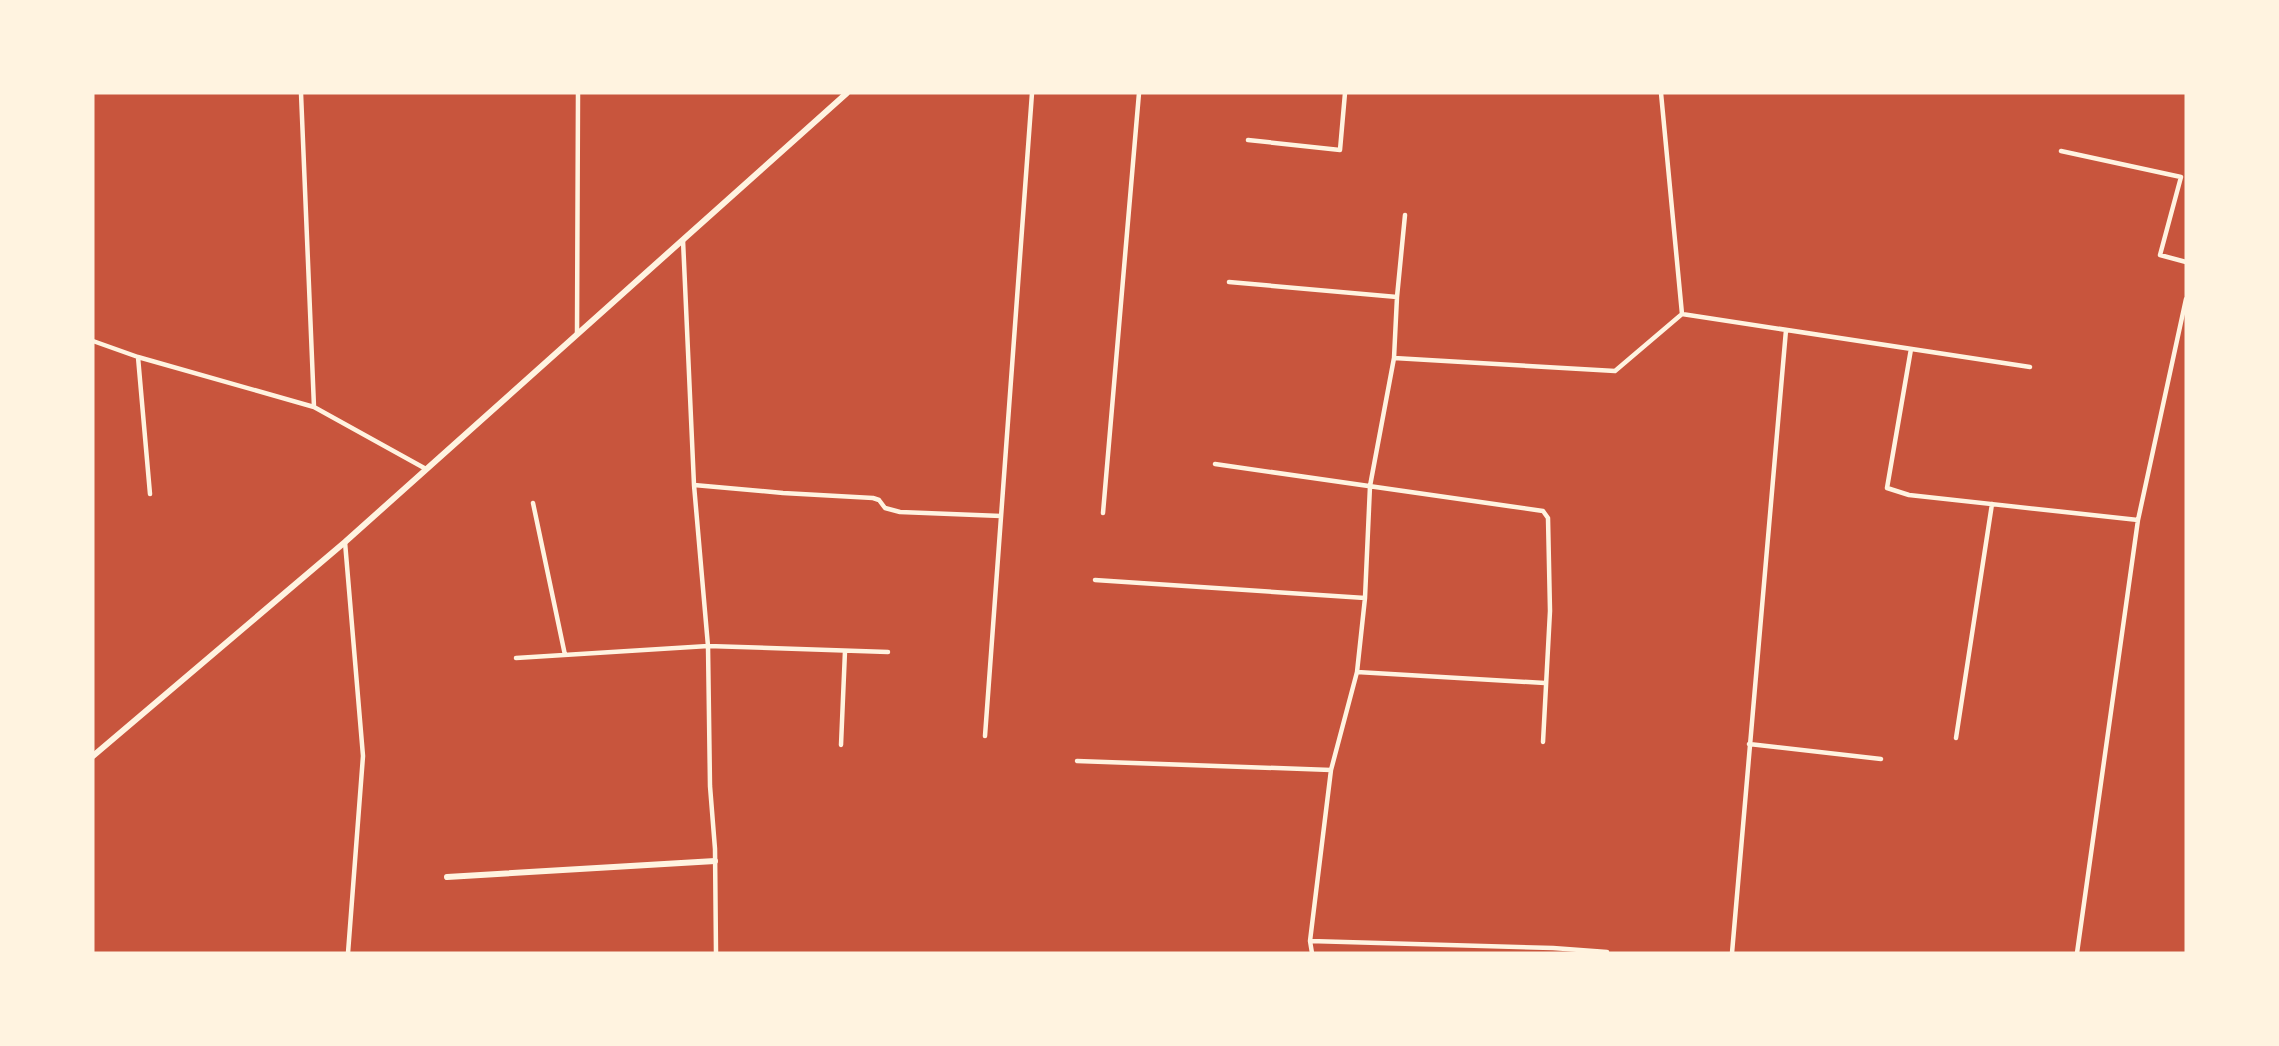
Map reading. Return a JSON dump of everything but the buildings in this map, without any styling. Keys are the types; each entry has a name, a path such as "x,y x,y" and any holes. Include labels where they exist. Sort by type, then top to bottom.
{"street":[{"path":"93,756 345,542 847,93"},
{"path":"447,877 715,861"}],"lane":[{"path":"301,93 314,407"},
{"path":"578,93 578,334"},
{"path":"985,736 1032,93"},
{"path":"1103,513 1139,93"},
{"path":"1248,140 1340,150 1345,93"},
{"path":"1661,93 1682,314"},
{"path":"2061,151 2181,177 2160,255 2186,262"},
{"path":"1312,953 1310,941 1331,770 1357,672 1365,598 1370,486 1394,358 1405,215"},
{"path":"683,240 694,485 708,646 716,953"},
{"path":"1229,282 1397,297"},
{"path":"2077,953 2138,520 2186,299"},
{"path":"1394,358 1615,371 1682,314 2030,367"},
{"path":"1732,953 1786,330"},
{"path":"93,341 138,357 314,407 426,469"},
{"path":"2177,341 2186,343"},
{"path":"1911,349 1887,488 1909,495 2138,520"},
{"path":"138,357 150,494"},
{"path":"1215,464 1543,511 1548,518 1550,611 1543,742"},
{"path":"694,485 873,498 879,500 885,508 900,512 1001,516"},
{"path":"533,503 565,655"},
{"path":"1956,738 1992,504"},
{"path":"345,542 363,756 348,953"},
{"path":"1095,580 1365,598"},
{"path":"516,658 708,646 888,652"},
{"path":"841,745 845,651"},
{"path":"1357,672 1545,682"},
{"path":"1749,744 1881,759"},
{"path":"1077,761 1331,770"},
{"path":"1310,941 1607,952"}]}
